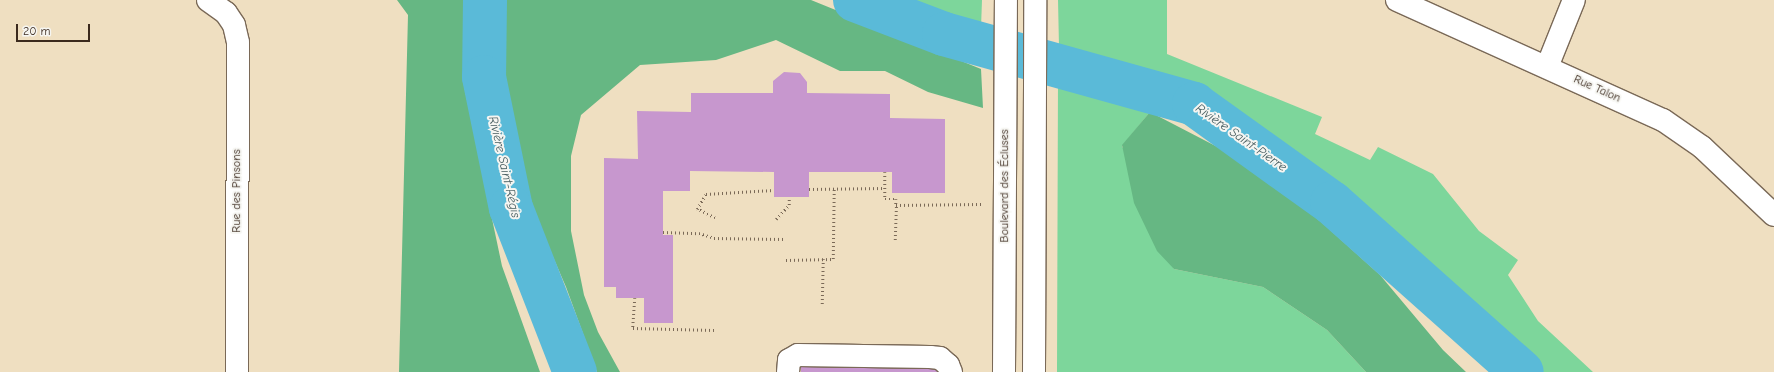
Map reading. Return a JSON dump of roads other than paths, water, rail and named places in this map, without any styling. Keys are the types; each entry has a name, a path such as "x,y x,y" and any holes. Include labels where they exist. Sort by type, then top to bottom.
{"street":[{"name":"Rue des Pinsons","path":"208,0 226,13 234,25 238,43 237,372"},
{"path":"1034,372 1035,0"},
{"name":"Rue Talon","path":"1397,0 1648,112 1679,130 1702,147 1774,215"},
{"path":"1548,67 1574,0"},
{"name":"Boulevard des Écluses","path":"1004,372 1006,10"},
{"path":"788,372 789,360 798,355 930,356 940,358 948,365 951,372"}],"waterway":[{"name":"Rivière Saint-Régis","path":"485,0 484,77 511,208 575,372"},
{"name":"Rivière Saint-Pierre","path":"855,0 944,34 1194,104 1332,203 1522,372"}]}
